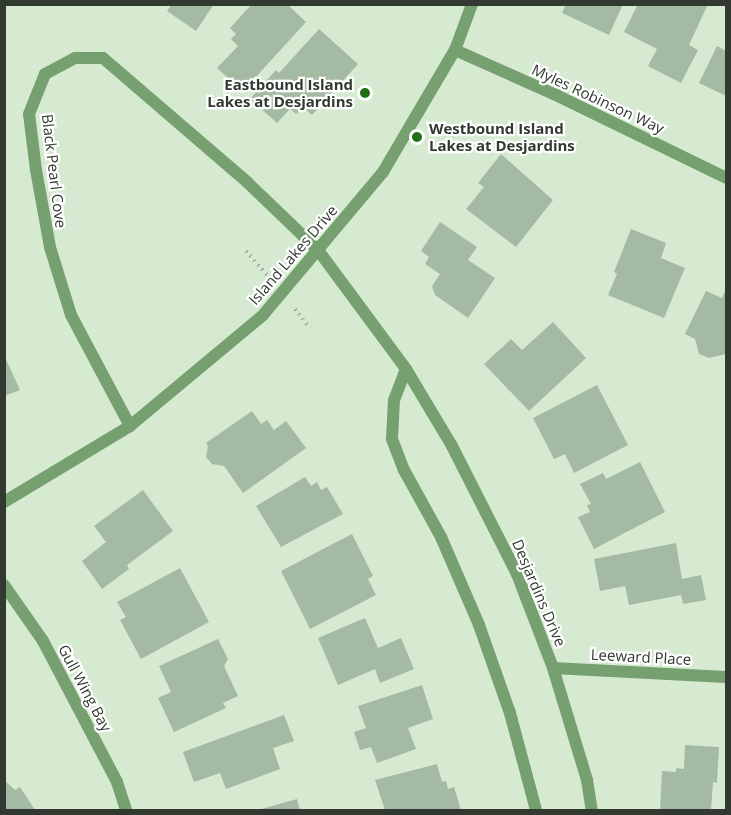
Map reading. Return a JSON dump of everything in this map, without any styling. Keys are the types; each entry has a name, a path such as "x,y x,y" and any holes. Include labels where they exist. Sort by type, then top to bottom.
{"street":[{"name":"Island Lakes Drive","path":"4,502 130,426 263,315 383,172 455,50 472,4"},
{"name":"Myles Robinson Way","path":"455,50 554,94 726,178"},
{"name":"Black Pearl Cove","path":"130,426 71,315 50,247 29,114 45,74 75,58 103,58 238,174 318,250"},
{"name":"Desjardins Drive","path":"318,250 406,369 452,446 517,574 553,668 586,780 592,810"},
{"path":"406,369 394,400 392,439 404,470 441,537 479,625 510,713 536,810"},
{"name":"Gull Wing Bay","path":"4,585 43,641 117,782 126,810"},
{"name":"Leeward Place","path":"553,668 726,677"}],"building":[{"path":"172,4 214,4 196,31 167,11"},
{"path":"252,4 287,4 306,22 243,91 217,68 238,46 231,39 236,34 230,28"},
{"path":"566,4 623,4 609,35 562,13"},
{"path":"638,4 708,4 689,45 698,50 681,83 648,66 657,49 624,32"},
{"path":"319,29 358,64 312,115 303,107 296,114 290,109 277,123 250,99 276,70 279,73"},
{"path":"717,46 726,51 726,96 699,83"},
{"path":"501,154 553,200 516,247 466,209 484,187 478,183"},
{"path":"440,222 477,247 468,260 495,278 468,318 435,295 432,286 440,274 425,264 429,257 421,251"},
{"path":"631,229 666,243 661,258 685,268 664,318 608,295 617,274 614,272"},
{"path":"726,289 726,354 709,358 699,354 695,339 685,334 706,291 722,298"},
{"path":"553,322 586,358 529,411 484,364 511,339 522,350"},
{"path":"4,355 20,390 4,396"},
{"path":"597,385 628,445 574,473 565,454 554,459 533,418"},
{"path":"252,411 261,424 267,420 274,430 286,421 306,448 243,493 224,466 212,464 206,457 208,446 206,443"},
{"path":"640,462 665,512 594,549 578,517 590,512 587,505 591,504 580,484 603,473 606,479"},
{"path":"305,477 311,486 317,482 321,490 327,487 343,514 281,547 256,506"},
{"path":"143,490 173,531 127,565 129,569 102,589 82,561 106,542 94,526"},
{"path":"352,534 373,576 368,579 376,595 310,629 281,571"},
{"path":"676,543 682,579 701,575 706,600 683,604 681,595 629,605 625,586 600,591 594,559"},
{"path":"180,568 209,622 141,659 120,620 126,617 117,602"},
{"path":"365,618 378,648 401,638 414,669 380,683 375,669 338,685 318,638"},
{"path":"218,639 228,659 224,666 238,696 223,703 226,708 174,732 158,698 171,692 159,666"},
{"path":"422,685 433,719 408,728 416,749 377,763 371,747 360,750 354,732 366,728 358,706"},
{"path":"284,715 294,741 273,748 280,769 226,789 220,773 194,782 183,752"},
{"path":"685,745 719,747 717,783 713,782 711,810 660,810 662,771 676,772 676,768 684,769"},
{"path":"437,764 442,782 446,781 448,789 454,787 461,810 385,810 375,780"},
{"path":"4,780 15,790 20,787 35,810 4,810"},
{"path":"297,799 300,810 258,810"}],"place":[{"name":"Eastbound Island Lakes at Desjardins","path":"365,93"},
{"name":"Westbound Island Lakes at Desjardins","path":"417,137"}]}
